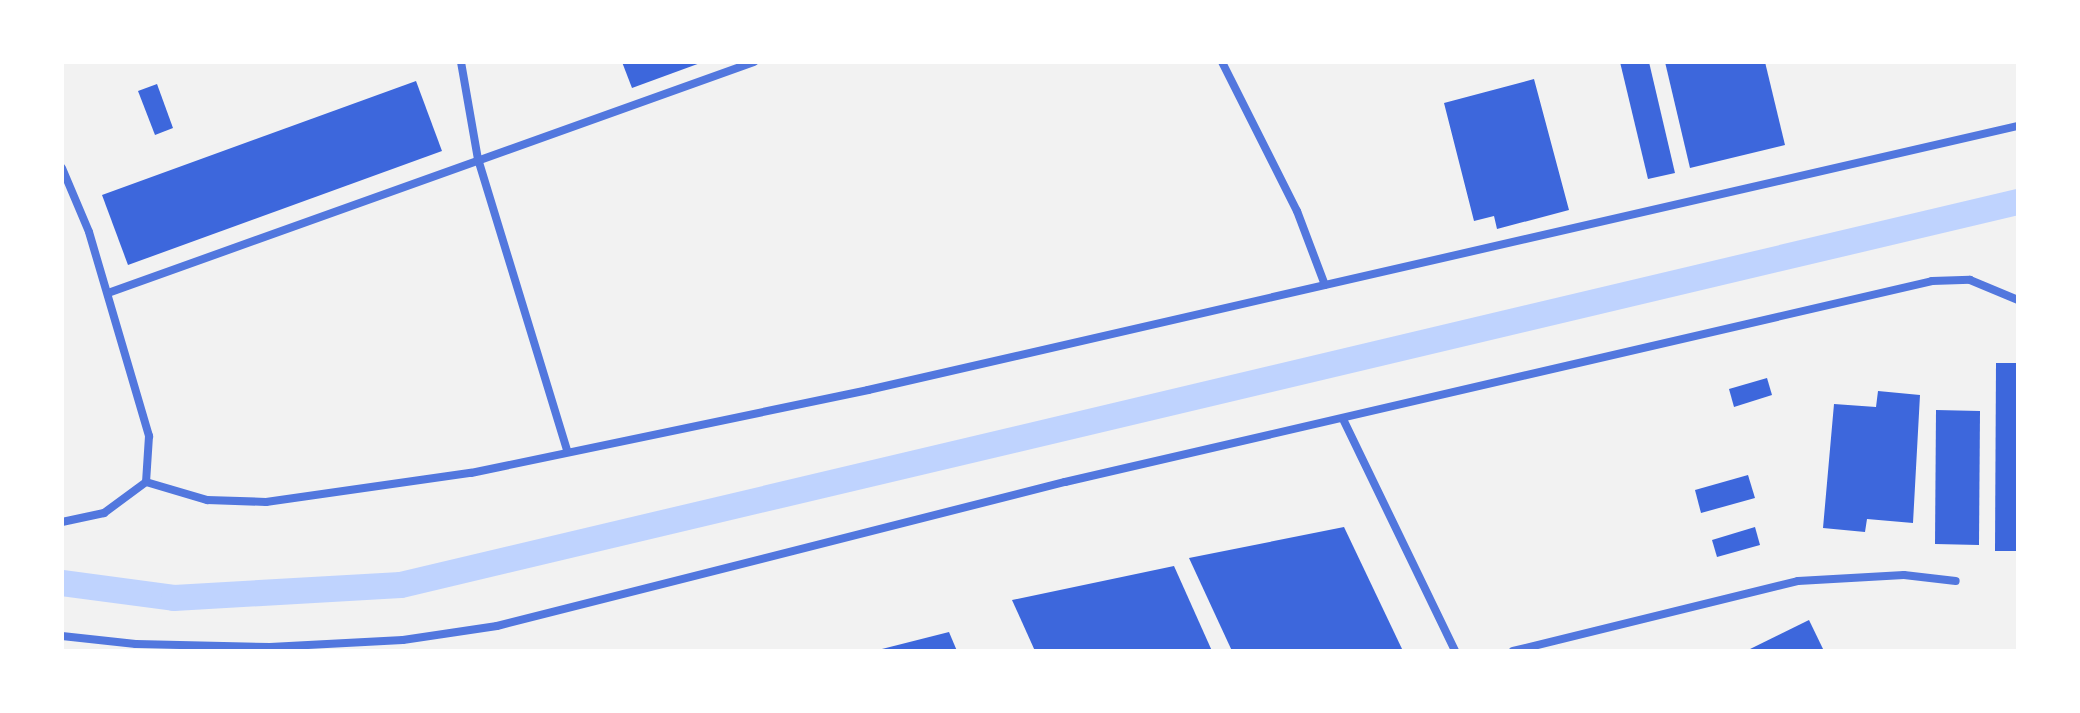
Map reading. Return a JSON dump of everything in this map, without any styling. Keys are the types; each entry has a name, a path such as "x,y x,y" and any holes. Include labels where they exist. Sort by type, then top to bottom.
{"street":[{"path":"461,62 478,159 567,451"},
{"path":"108,293 754,62"},
{"path":"1222,62 1297,211 1325,285"},
{"path":"146,482 207,500 266,502 389,488 868,390 2018,126"},
{"path":"62,168 108,293 149,436 146,482 104,513 62,522"},
{"path":"62,636 137,648 270,647 403,640 497,626 1065,482 1932,281 1970,280 2018,300"},
{"path":"1343,419 1455,651"},
{"path":"1513,651 1798,581 1904,575 1956,581"}],"building":[{"path":"622,62 703,62 632,88"},
{"path":"1620,62 1649,62 1675,173 1648,179"},
{"path":"1665,62 1765,62 1785,145 1690,168"},
{"path":"1534,79 1569,210 1497,229 1494,216 1474,221 1444,103"},
{"path":"416,81 442,151 128,265 102,195"},
{"path":"157,84 173,128 155,135 138,91"},
{"path":"1996,363 2018,363 2018,551 1995,551"},
{"path":"1767,378 1772,395 1734,407 1729,389"},
{"path":"1878,391 1920,395 1913,523 1867,519 1865,532 1823,528 1834,404 1876,407"},
{"path":"1936,410 1980,411 1979,545 1935,544"},
{"path":"1748,475 1755,498 1701,513 1695,490"},
{"path":"1344,527 1403,651 1232,651 1189,558"},
{"path":"1755,527 1760,545 1717,557 1712,540"},
{"path":"1174,566 1212,651 1035,651 1012,600"},
{"path":"1809,620 1824,651 1746,651"},
{"path":"949,632 957,651 878,651 878,650"}],"waterway":[{"path":"62,583 174,598 401,585 2018,202"}]}
